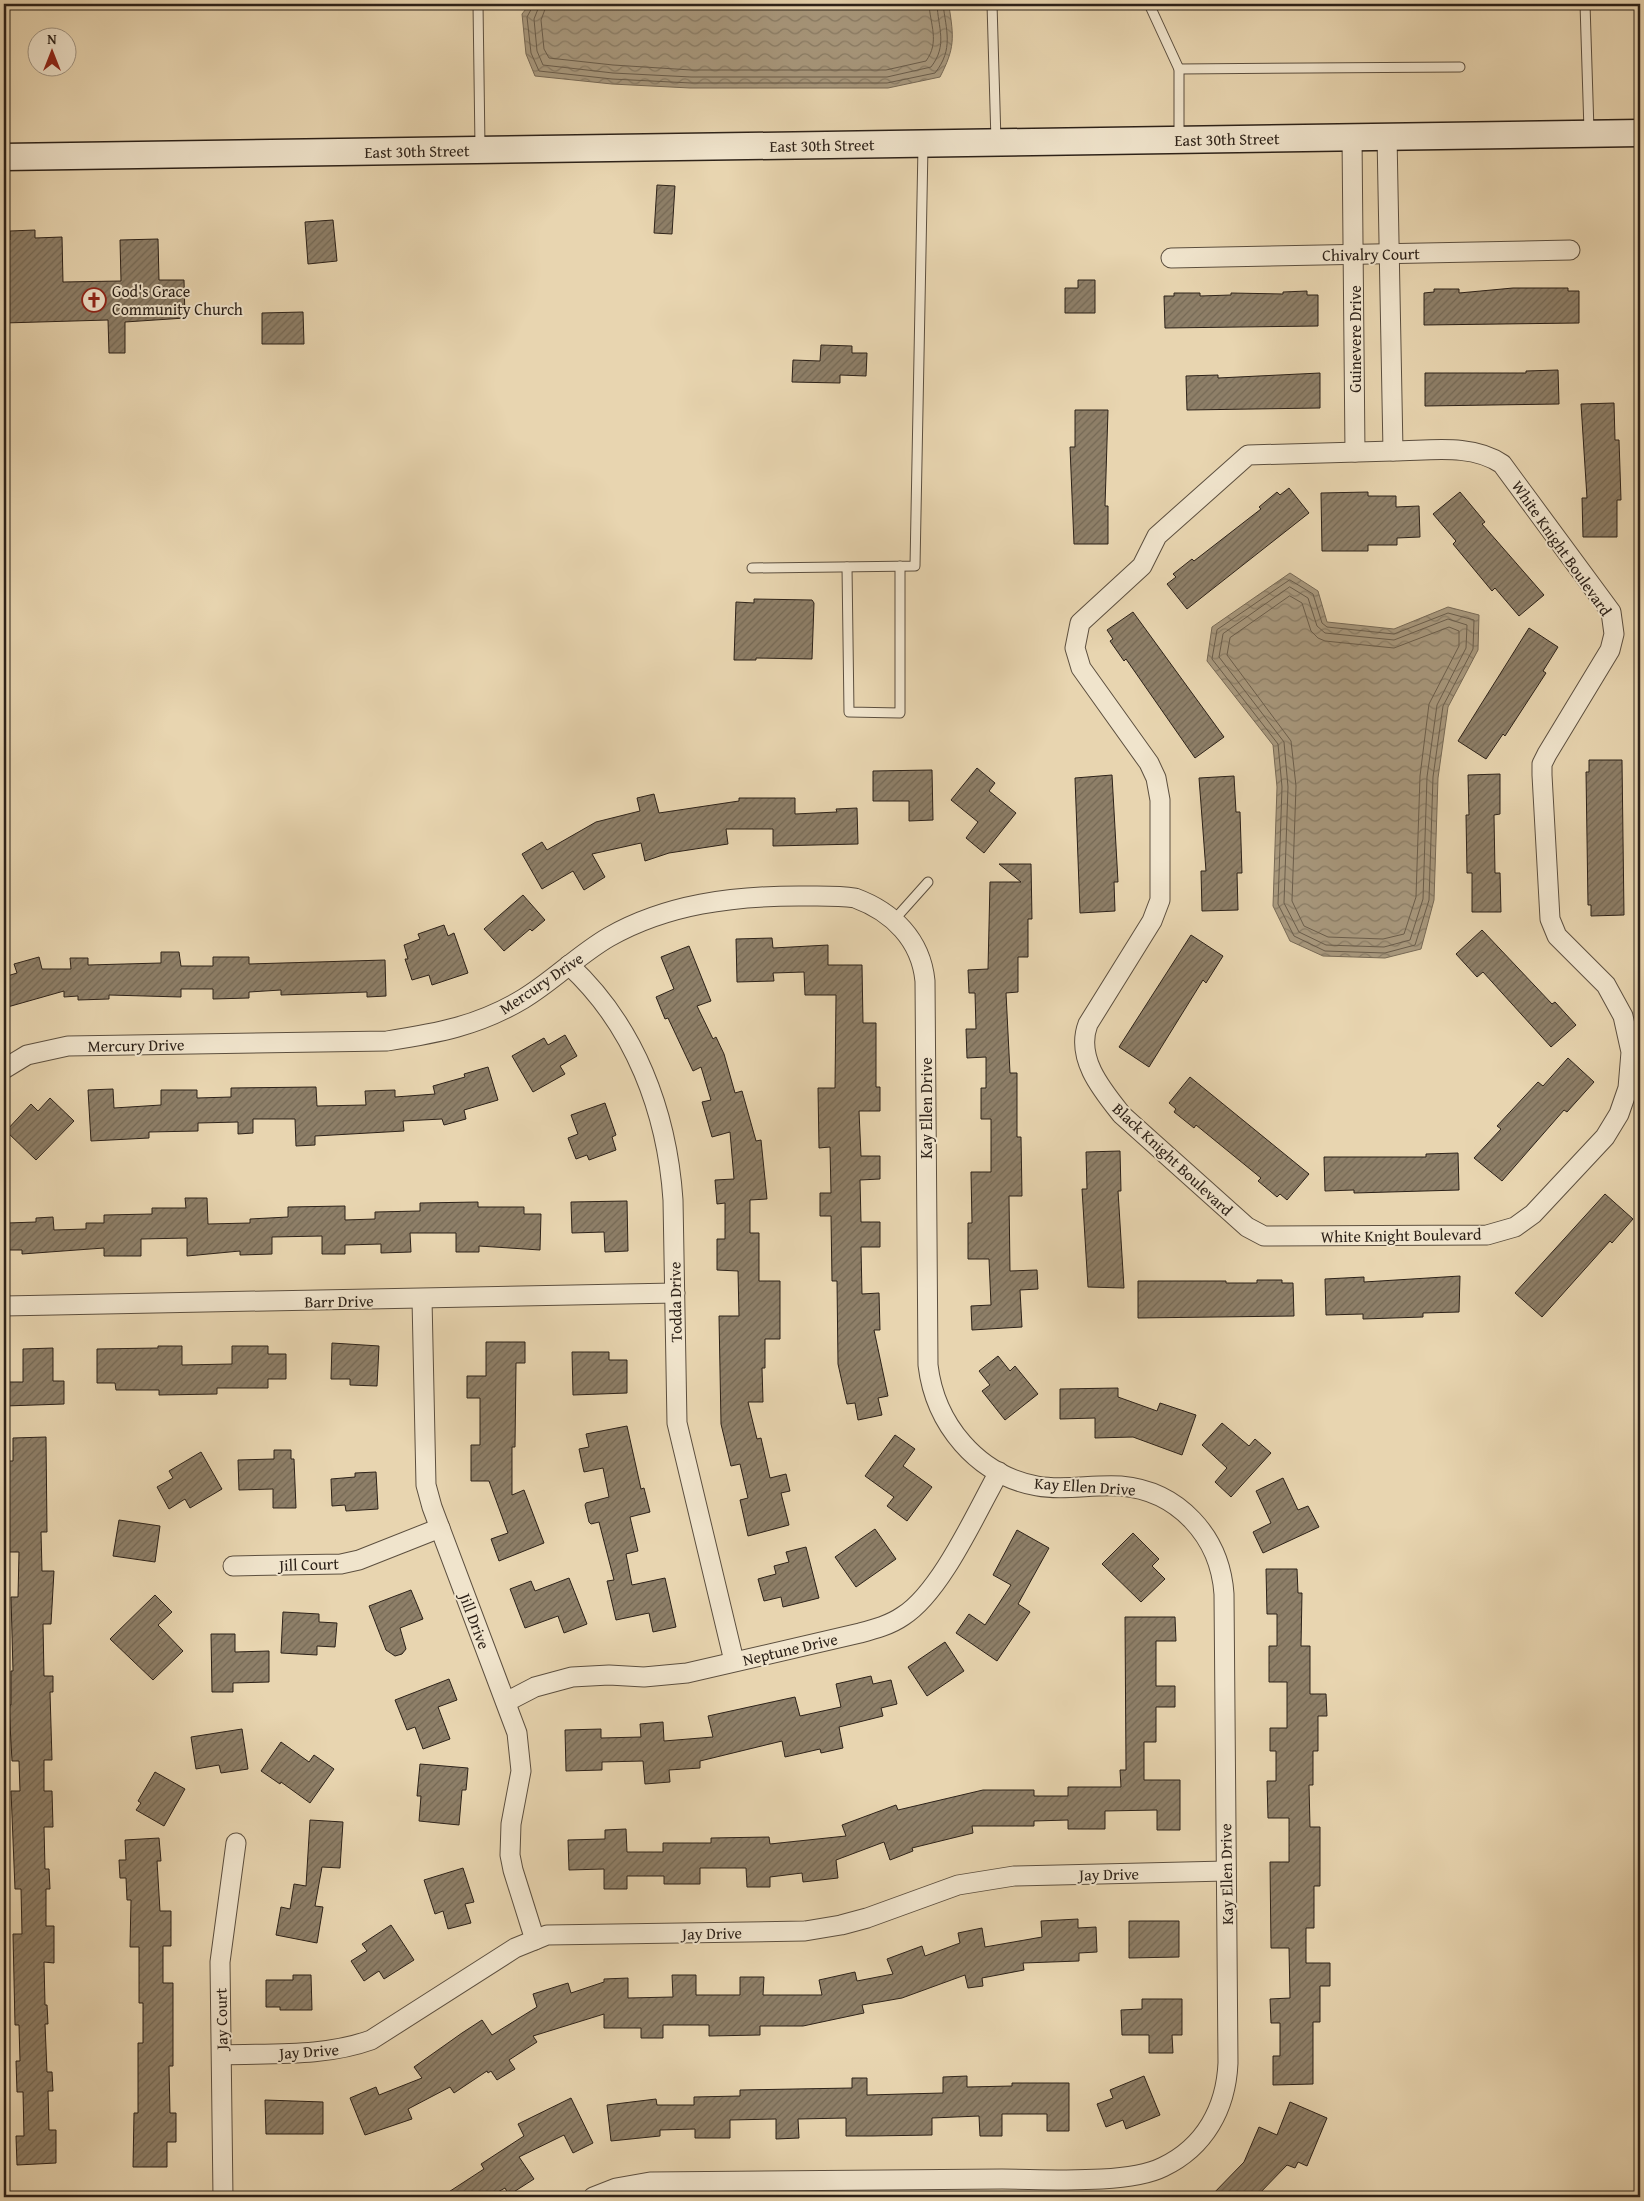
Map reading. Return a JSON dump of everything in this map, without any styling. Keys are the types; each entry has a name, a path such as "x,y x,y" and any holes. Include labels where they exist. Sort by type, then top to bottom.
{"main road":[{"name":"East 30th Street","path":"4,158 1640,133"}],"street":[{"path":"1385,451 1389,254 1387,136"},
{"name":"Guinevere Drive","path":"1352,137 1355,452"},
{"name":"Chivalry Court","path":"1171,258 1570,250"},
{"name":"White Knight Boulevard","path":"1259,1235 1487,1234 1515,1227 1533,1214 1605,1137 1619,1114 1630,1080 1630,1043 1623,1016 1606,985 1557,936 1550,919 1542,774 1542,764 1547,754 1610,650 1614,634 1611,612 1502,464 1489,455 1473,450 1385,451"},
{"name":"Black Knight Boulevard","path":"1259,1235 1247,1227 1122,1115 1106,1094 1087,1062 1084,1042 1088,1024 1158,909 1161,883 1160,800 1156,778 1149,763 1081,668 1076,656 1075,642 1080,623 1142,566 1157,536 1248,455 1385,451"},
{"name":"Mercury Drive","path":"4,1069 27,1055 68,1046 387,1041 424,1037 459,1028 493,1015 525,998 607,938 658,915 684,907 740,897 846,897 872,904 894,920"},
{"name":"Kay Ellen Drive","path":"593,2197 616,2188 650,2182 1111,2178 1137,2176 1164,2167 1194,2145 1207,2131 1216,2115 1226,2088 1228,2063 1224,1594 1220,1567 1210,1542 1194,1520 1180,1508 1156,1494 1120,1486 1043,1487 1022,1482 999,1472 973,1454 954,1433 944,1418 931,1383 928,1354 925,981 918,952 906,932 894,920"},
{"name":"Todda Drive","path":"569,965 587,984 615,1020 642,1067 658,1110 671,1172 677,1414 680,1438 734,1661"},
{"name":"Barr Drive","path":"4,1306 675,1293"},
{"name":"Jill Drive","path":"422,1299 425,1476 429,1499 517,1733 521,1755 519,1788 511,1824 510,1855 535,1940"},
{"name":"Neptune Drive","path":"506,1702 535,1687 572,1678 678,1674 860,1633 887,1625 903,1616 924,1598 936,1584 999,1472"},
{"name":"Jill Court","path":"233,1566 341,1564 359,1560 440,1528"},
{"name":"Jay Court","path":"223,2197 222,1943 236,1843"},
{"name":"Jay Drive","path":"222,2055 324,2052 371,2040 515,1948 555,1934 805,1931 841,1926 868,1918 958,1885 1014,1876 1226,1871"}],"lane":[{"path":"478,4 480,150"},
{"path":"992,4 996,142"},
{"path":"1150,4 1178,70 1179,140"},
{"path":"1585,4 1589,134"},
{"path":"1178,70 1460,67"},
{"path":"752,568 915,566 923,144"},
{"path":"847,566 849,712 900,713 900,566"},
{"path":"894,920 928,882"}],"water":[{"path":"530,4 945,4 949,6 952,43 940,77 888,88 690,88 612,84 535,76 526,54 522,14"},
{"path":"1290,573 1318,591 1327,622 1394,629 1448,607 1479,615 1478,650 1448,707 1438,778 1434,900 1421,949 1385,958 1323,956 1290,941 1273,906 1277,787 1273,745 1207,661 1212,627"}],"building":[{"path":"657,185 675,186 672,234 654,233"},
{"path":"333,220 337,261 308,264 305,222"},
{"name":"God's Grace Community Church","path":"35,230 35,238 62,237 63,282 121,281 120,240 158,239 159,280 184,280 185,318 125,322 125,353 109,353 108,320 4,323 4,240 10,240 10,231"},
{"path":"1078,280 1095,280 1095,313 1065,313 1065,288 1078,288"},
{"path":"1513,288 1568,288 1568,291 1579,291 1579,323 1424,325 1424,293 1434,292 1434,289 1459,289 1459,293"},
{"path":"1307,291 1307,295 1318,295 1318,326 1165,328 1164,296 1174,296 1174,293 1200,293 1200,296 1231,295 1231,293 1283,294 1283,292"},
{"path":"303,312 304,344 262,344 262,313"},
{"path":"821,345 852,346 852,353 867,353 866,376 840,375 840,383 792,382 793,360 820,361"},
{"path":"1558,370 1559,404 1425,406 1425,373 1526,373 1526,371"},
{"path":"1320,373 1320,408 1187,410 1186,376 1218,375 1218,378"},
{"path":"1614,403 1615,440 1619,440 1621,500 1617,500 1617,537 1583,537 1582,498 1587,498 1581,404"},
{"path":"1075,410 1108,410 1105,506 1108,506 1108,544 1074,544 1070,447 1075,447"},
{"path":"1289,488 1309,513 1187,609 1167,584 1176,577 1173,574 1192,559 1194,561 1261,509 1259,507 1277,492 1280,495"},
{"path":"1368,492 1368,496 1396,496 1396,507 1419,506 1420,537 1397,538 1397,545 1368,545 1368,551 1322,551 1321,493"},
{"path":"1460,492 1485,522 1482,524 1544,595 1519,616 1495,588 1492,591 1453,544 1456,541 1433,514"},
{"path":"754,599 812,600 814,603 812,659 756,658 756,660 734,660 736,602 754,603"},
{"path":"1133,612 1224,737 1195,758 1126,659 1124,661 1110,641 1113,639 1107,630"},
{"path":"1529,628 1558,647 1543,671 1546,673 1505,736 1503,734 1486,759 1458,741"},
{"path":"1589,760 1622,760 1624,915 1591,916 1591,905 1588,905 1586,772 1589,772"},
{"path":"977,768 995,783 989,791 1016,813 984,853 966,838 978,822 951,800"},
{"path":"932,770 933,820 909,821 909,801 873,801 873,771"},
{"path":"1500,774 1500,814 1494,815 1495,873 1500,873 1501,912 1472,912 1472,873 1467,873 1466,815 1469,815 1468,775"},
{"path":"1112,775 1118,882 1114,882 1115,911 1080,913 1075,778"},
{"path":"1234,776 1236,812 1240,812 1242,873 1237,873 1238,910 1202,911 1201,871 1206,871 1199,778"},
{"path":"654,794 659,813 739,801 739,798 795,798 795,814 837,812 836,809 857,808 858,844 773,846 773,829 726,829 728,844 669,853 645,861 641,843 592,854 605,877 584,890 573,871 542,889 522,854 542,842 547,850 596,822 640,811 637,798"},
{"path":"999,864 1031,864 1032,919 1028,919 1028,957 1018,957 1018,992 1006,993 1010,1073 1017,1073 1017,1137 1021,1137 1022,1196 1009,1196 1010,1271 1037,1270 1038,1289 1020,1290 1022,1327 972,1330 971,1306 991,1305 989,1259 968,1259 968,1223 972,1223 971,1172 991,1172 991,1119 981,1119 981,1088 986,1088 986,1057 967,1058 966,1029 976,1029 975,993 969,993 968,970 988,969 990,882 1021,882"},
{"path":"523,895 545,920 532,931 530,929 504,951 484,929"},
{"path":"444,925 448,936 454,933 468,973 432,985 429,975 412,980 405,959 408,959 404,945 420,939 418,934"},
{"path":"1482,930 1552,1004 1555,1002 1576,1025 1551,1047 1483,972 1477,977 1456,954"},
{"path":"1191,935 1223,956 1206,983 1203,980 1149,1067 1119,1047"},
{"path":"772,938 773,948 828,945 828,965 862,965 863,1023 876,1023 876,1087 880,1087 880,1111 859,1111 861,1156 880,1156 880,1179 860,1180 861,1222 880,1222 880,1247 861,1247 862,1294 879,1293 880,1330 874,1330 888,1396 878,1398 882,1415 858,1420 855,1403 847,1404 838,1364 837,1281 832,1281 831,1216 820,1216 820,1193 831,1193 830,1147 819,1148 818,1088 835,1088 836,995 805,995 804,972 773,973 774,981 737,982 736,939"},
{"path":"689,946 711,1001 697,1006 713,1039 716,1037 724,1054 735,1093 742,1091 756,1141 761,1140 767,1199 750,1200 750,1233 759,1233 759,1281 780,1281 780,1339 765,1339 765,1368 762,1368 763,1402 748,1402 757,1439 761,1438 770,1478 786,1474 790,1491 781,1493 789,1525 748,1536 740,1500 748,1498 740,1464 731,1466 721,1424 719,1316 739,1316 738,1271 717,1270 717,1239 725,1239 725,1203 717,1204 715,1180 734,1179 730,1132 712,1137 702,1102 711,1100 701,1067 693,1071 668,1018 665,1019 656,997 674,989 661,957"},
{"path":"161,952 179,952 181,966 213,966 213,957 249,957 249,964 385,960 386,996 367,997 367,992 281,995 281,990 249,992 249,998 213,999 213,989 181,989 181,997 109,995 109,999 78,1000 78,996 64,997 64,991 4,1008 4,977 17,973 14,964 39,957 42,969 71,969 70,958 88,958 88,965 161,963"},
{"path":"565,1035 577,1056 560,1066 565,1074 533,1092 512,1056 544,1038 548,1045"},
{"path":"1568,1058 1594,1082 1567,1112 1564,1110 1502,1181 1474,1158 1501,1129 1497,1126 1538,1082 1543,1086"},
{"path":"488,1067 498,1100 464,1110 466,1119 444,1125 442,1119 403,1121 404,1131 315,1136 315,1145 296,1146 295,1119 253,1119 253,1133 238,1134 238,1122 198,1123 198,1131 149,1132 149,1138 91,1141 88,1090 113,1089 114,1108 161,1105 161,1090 197,1090 197,1098 231,1097 231,1088 316,1087 317,1106 366,1105 365,1091 395,1090 395,1097 435,1094 433,1086 465,1077 464,1074"},
{"path":"1190,1077 1309,1174 1287,1200 1280,1194 1277,1197 1258,1181 1261,1178 1196,1125 1194,1128 1174,1112 1176,1109 1169,1103"},
{"path":"50,1098 74,1121 36,1160 6,1131 31,1104 38,1111"},
{"path":"605,1103 616,1135 612,1137 616,1150 589,1160 587,1155 576,1159 568,1138 578,1134 571,1115"},
{"path":"1120,1151 1121,1191 1118,1191 1124,1288 1088,1287 1082,1189 1087,1189 1086,1152"},
{"path":"1458,1153 1459,1190 1354,1193 1354,1190 1325,1191 1324,1157 1426,1157 1426,1154"},
{"path":"1605,1194 1633,1219 1612,1243 1610,1241 1542,1317 1515,1293"},
{"path":"185,1198 207,1198 208,1224 250,1223 250,1219 288,1217 288,1207 345,1206 345,1220 375,1219 375,1212 420,1211 420,1203 478,1202 478,1207 524,1207 524,1214 541,1214 540,1250 479,1246 479,1252 456,1252 456,1233 410,1233 411,1252 381,1253 381,1244 345,1245 345,1254 322,1254 322,1236 272,1237 272,1254 240,1255 240,1251 187,1256 187,1238 141,1239 141,1256 104,1256 104,1248 22,1254 22,1250 9,1250 8,1223 36,1222 36,1218 53,1217 54,1230 86,1229 86,1223 104,1223 104,1215 152,1214 152,1208 186,1208"},
{"path":"627,1201 628,1251 605,1252 604,1232 572,1233 571,1202"},
{"path":"1460,1276 1459,1312 1423,1313 1423,1317 1363,1319 1363,1314 1326,1315 1325,1279 1364,1277 1364,1282"},
{"path":"1257,1280 1282,1280 1282,1283 1293,1283 1294,1316 1138,1318 1138,1281 1257,1283"},
{"path":"486,1342 525,1342 525,1363 516,1363 515,1447 512,1447 512,1495 524,1490 544,1543 499,1561 491,1539 508,1533 489,1481 471,1481 471,1445 480,1445 480,1398 467,1398 467,1376 486,1376"},
{"path":"332,1343 379,1346 377,1386 350,1385 350,1379 331,1379"},
{"path":"158,1346 182,1346 182,1365 232,1364 232,1346 268,1346 268,1354 286,1354 286,1379 268,1379 268,1388 217,1388 217,1394 159,1395 159,1390 116,1390 115,1383 97,1383 97,1349 158,1348"},
{"path":"53,1348 53,1381 64,1381 64,1404 5,1406 5,1382 23,1382 23,1349"},
{"path":"572,1352 609,1352 609,1360 627,1360 627,1393 573,1395"},
{"path":"998,1356 1010,1371 1015,1366 1038,1394 1005,1420 982,1391 990,1385 979,1371"},
{"path":"1118,1388 1118,1397 1157,1411 1160,1403 1196,1415 1182,1455 1133,1437 1095,1438 1095,1418 1060,1419 1060,1389"},
{"path":"1222,1423 1249,1446 1255,1439 1271,1453 1231,1497 1215,1482 1227,1468 1202,1445"},
{"path":"627,1426 641,1489 644,1488 650,1512 630,1517 638,1551 626,1554 632,1585 665,1578 676,1627 653,1632 649,1613 616,1620 607,1581 614,1580 599,1522 591,1524 589,1522 585,1505 586,1503 609,1497 603,1468 584,1472 579,1449 589,1447 586,1434"},
{"path":"895,1435 915,1449 903,1466 932,1487 907,1521 887,1506 894,1497 865,1476"},
{"path":"46,1437 47,1532 41,1532 42,1571 54,1571 51,1624 43,1624 44,1676 53,1676 53,1692 50,1692 52,1760 44,1760 44,1791 52,1791 53,1827 44,1827 45,1869 49,1869 50,1889 46,1889 46,1926 54,1926 54,1963 44,1962 45,2005 47,2005 48,2024 45,2024 47,2072 52,2072 53,2091 48,2091 49,2130 56,2130 56,2163 17,2165 16,2136 24,2136 23,2092 17,2092 16,2061 20,2061 19,2025 15,2025 13,1934 22,1934 21,1889 15,1889 11,1791 20,1791 19,1761 12,1761 9,1705 11,1705 11,1671 13,1671 11,1597 18,1597 19,1552 7,1552 5,1461 13,1461 13,1438"},
{"path":"274,1450 291,1450 291,1459 294,1459 296,1508 273,1508 273,1489 239,1490 238,1460 274,1459"},
{"path":"201,1452 222,1489 190,1508 185,1499 169,1509 157,1487 173,1478 169,1471"},
{"path":"376,1472 378,1509 346,1511 345,1505 332,1506 331,1479 355,1477 355,1473"},
{"path":"1283,1478 1298,1510 1308,1506 1319,1527 1263,1553 1253,1532 1271,1523 1256,1491"},
{"path":"119,1520 160,1526 155,1562 113,1556"},
{"path":"875,1529 896,1559 856,1587 835,1557"},
{"path":"1017,1530 1049,1548 1018,1604 1030,1612 997,1661 956,1633 969,1614 985,1625 1011,1585 993,1575"},
{"path":"1133,1533 1159,1559 1152,1566 1165,1579 1141,1602 1102,1564"},
{"path":"806,1547 819,1598 783,1607 781,1597 764,1601 758,1579 776,1574 774,1566 789,1562 786,1552"},
{"path":"1266,1569 1297,1569 1298,1593 1302,1593 1301,1646 1310,1646 1310,1694 1326,1694 1327,1716 1318,1716 1318,1751 1313,1751 1313,1785 1309,1785 1310,1827 1320,1827 1320,1886 1314,1886 1314,1928 1306,1928 1306,1963 1330,1963 1330,1986 1320,1986 1320,2022 1313,2022 1313,2084 1273,2085 1273,2056 1280,2056 1280,2023 1271,2023 1270,1999 1290,1998 1289,1948 1271,1948 1270,1862 1289,1862 1289,1818 1268,1818 1267,1781 1276,1781 1276,1751 1270,1751 1270,1728 1287,1728 1287,1682 1269,1682 1269,1646 1277,1646 1277,1614 1267,1614"},
{"path":"569,1578 587,1624 564,1633 558,1616 525,1628 510,1589 531,1581 535,1591"},
{"path":"411,1590 423,1619 400,1628 406,1649 402,1654 395,1656 386,1650 369,1606"},
{"path":"155,1595 172,1612 158,1625 183,1651 153,1680 110,1639"},
{"path":"283,1612 319,1614 319,1622 337,1623 335,1647 317,1646 317,1655 281,1653"},
{"path":"1125,1617 1175,1617 1176,1641 1156,1641 1156,1686 1175,1686 1175,1707 1156,1707 1156,1742 1144,1742 1144,1780 1180,1780 1180,1830 1157,1830 1157,1810 1105,1811 1105,1829 1068,1829 1068,1820 1034,1821 1034,1826 972,1826 973,1833 912,1848 913,1851 890,1860 884,1842 836,1860 838,1878 803,1882 802,1873 770,1877 770,1887 747,1887 746,1868 700,1868 700,1884 664,1884 664,1876 627,1876 627,1889 604,1889 604,1869 569,1870 568,1840 605,1839 605,1830 626,1829 627,1852 663,1852 663,1843 711,1843 711,1838 769,1837 770,1844 846,1836 842,1825 896,1805 898,1810 983,1790 1034,1790 1034,1796 1068,1796 1068,1787 1121,1787 1120,1770 1126,1770"},
{"path":"211,1634 235,1634 235,1652 269,1651 269,1682 233,1683 233,1692 212,1692"},
{"path":"945,1642 964,1671 927,1696 908,1667"},
{"path":"871,1676 873,1684 891,1680 897,1704 881,1708 883,1716 839,1727 843,1748 821,1753 820,1749 785,1757 782,1741 700,1761 700,1768 669,1770 670,1782 645,1784 643,1761 602,1762 602,1770 566,1771 565,1730 601,1729 601,1738 641,1737 640,1724 663,1722 664,1741 713,1737 708,1716 795,1697 800,1716 841,1707 836,1684"},
{"path":"449,1679 457,1700 438,1707 450,1739 423,1749 415,1727 407,1730 395,1700"},
{"path":"242,1729 248,1769 221,1773 219,1765 196,1769 191,1737"},
{"path":"281,1742 309,1762 314,1755 334,1769 310,1803 281,1782 280,1784 261,1771"},
{"path":"420,1764 468,1768 466,1790 462,1790 459,1825 419,1821 421,1796 417,1796"},
{"path":"155,1772 185,1789 164,1826 136,1810 141,1803 138,1801"},
{"path":"310,1820 343,1822 340,1868 322,1867 315,1906 323,1907 317,1943 276,1935 281,1907 290,1909 294,1884 306,1886"},
{"path":"159,1838 161,1861 157,1861 160,1911 171,1911 171,1946 163,1946 163,1983 173,1983 173,2066 169,2066 170,2113 176,2113 176,2142 167,2142 167,2167 133,2167 134,2113 138,2113 138,2043 143,2043 143,2003 139,2003 139,1947 130,1947 131,1900 127,1900 126,1878 120,1878 119,1860 126,1860 125,1840"},
{"path":"463,1868 474,1902 465,1904 471,1923 448,1929 443,1911 435,1914 424,1880"},
{"path":"1078,1919 1078,1928 1096,1927 1097,1952 1079,1953 1079,1961 1023,1963 1024,1970 982,1978 983,1986 968,1988 965,1975 902,1998 862,2005 864,2013 803,2026 760,2026 760,2035 709,2036 709,2025 663,2025 663,2038 641,2038 641,2028 604,2028 604,2014 533,2036 537,2042 509,2060 515,2069 497,2080 491,2071 488,2073 487,2071 454,2093 450,2087 408,2109 412,2119 365,2135 350,2098 376,2087 379,2095 422,2078 414,2067 462,2033 482,2020 492,2035 537,2007 533,1994 568,1983 571,1993 604,1982 604,1979 628,1978 628,1998 673,1997 672,1975 696,1975 696,1995 740,1995 740,1977 764,1977 763,1995 822,1995 819,1980 855,1972 857,1981 893,1974 887,1959 922,1946 925,1956 960,1943 958,1933 982,1928 985,1947 1042,1937 1041,1921"},
{"path":"1129,1921 1179,1921 1179,1957 1129,1958"},
{"path":"391,1925 414,1960 384,1979 379,1971 364,1981 351,1961 367,1951 362,1944"},
{"path":"293,1975 311,1975 312,2010 280,2010 280,2007 266,2007 266,1980 293,1980"},
{"path":"1142,1999 1182,1999 1182,2035 1172,2035 1173,2053 1149,2053 1149,2035 1122,2035 1121,2010 1142,2009"},
{"path":"967,2076 967,2087 1012,2086 1012,2083 1069,2083 1069,2131 1047,2131 1047,2114 1002,2114 1002,2136 980,2136 979,2116 932,2118 932,2135 846,2136 846,2118 798,2119 799,2138 776,2139 776,2119 730,2120 730,2138 695,2138 695,2129 660,2130 660,2136 611,2141 607,2105 656,2099 657,2105 694,2105 694,2097 740,2096 740,2090 852,2088 852,2078 867,2078 867,2095 943,2093 943,2077"},
{"path":"1144,2076 1160,2115 1126,2129 1123,2120 1106,2127 1097,2104 1113,2098 1110,2090"},
{"path":"571,2098 593,2143 573,2153 564,2135 519,2157 534,2179 509,2195 505,2188 489,2197 441,2197 484,2169 481,2164 524,2136 518,2124"},
{"path":"265,2100 323,2102 323,2134 266,2134"},
{"path":"1290,2102 1327,2118 1307,2166 1298,2162 1295,2168 1287,2165 1256,2197 1210,2197 1244,2162 1259,2127 1277,2135"}],"place":[{"name":"God's Grace Community Church","path":"94,300"}]}
